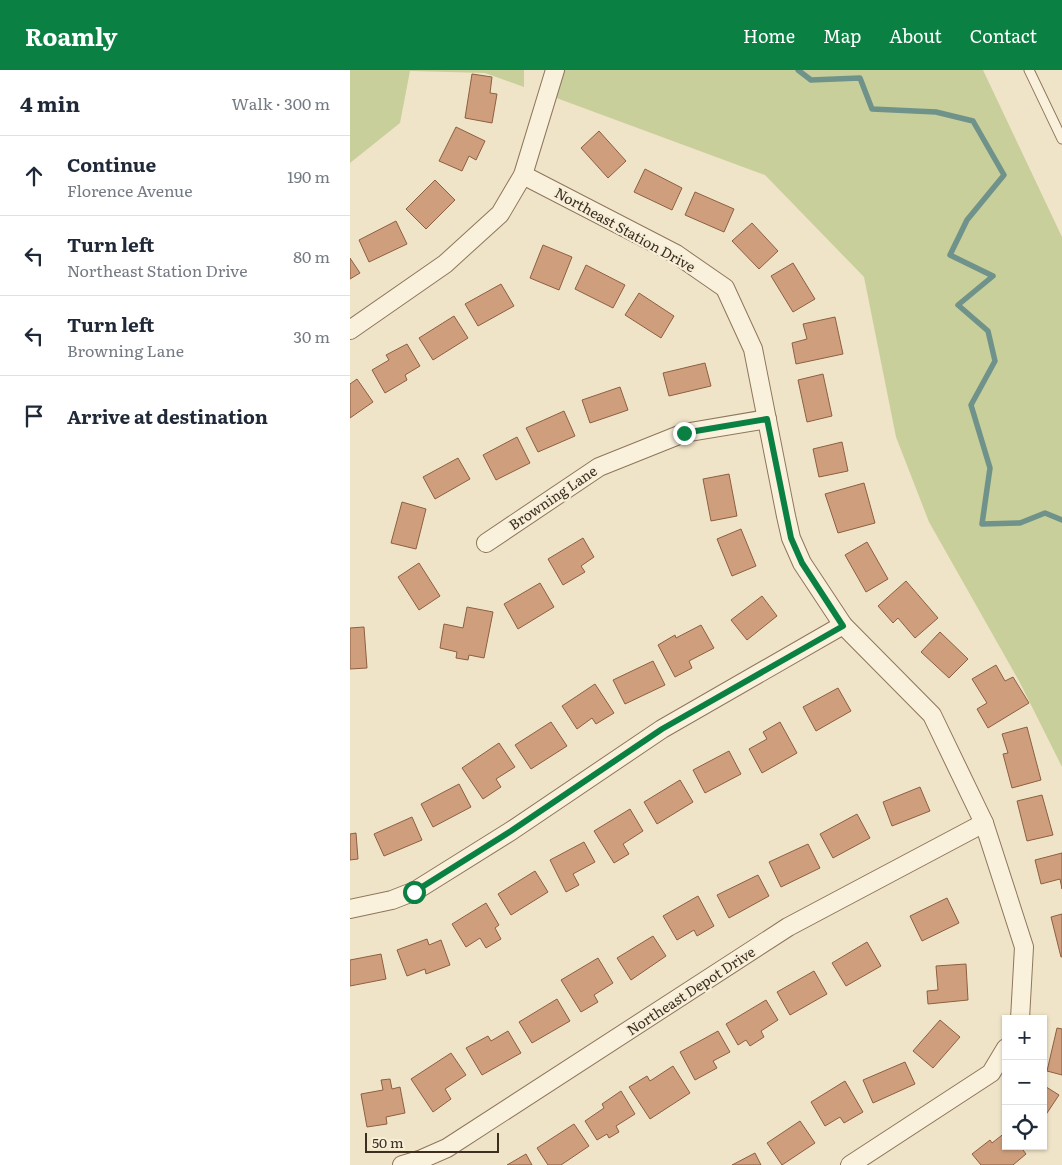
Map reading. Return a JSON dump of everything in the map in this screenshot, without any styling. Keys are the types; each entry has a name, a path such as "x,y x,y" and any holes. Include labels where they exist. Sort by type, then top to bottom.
{"street":[{"path":"350,330 445,264 500,214 523,174 555,70"},
{"name":"Northeast Station Drive","path":"523,174 676,254 725,288 753,349 791,538 802,563 843,626 932,715 984,823 1024,952 1020,1015"},
{"name":"Browning Lane","path":"486,543 599,467 684,433 767,419"},
{"path":"350,909 392,900 414,892 511,831 662,729 843,626"},
{"name":"Northeast Depot Drive","path":"402,1165 448,1148 788,927 984,823"},
{"path":"850,1165 991,1073 1002,1055"}],"lane":[{"path":"1029,70 1062,139"}],"green space":[{"path":"350,70 524,70 524,87 485,73 410,71 400,123 350,163"},
{"path":"547,70 983,70 1062,237 1062,767 1019,681 929,522 896,437 864,277 765,175 551,96"}],"building":[{"path":"472,74 492,77 490,93 497,94 492,123 465,118"},
{"path":"456,127 485,141 476,160 469,156 462,171 439,161"},
{"path":"599,131 626,161 608,178 581,148"},
{"path":"645,169 682,188 672,210 634,192"},
{"path":"435,180 455,200 426,229 406,209"},
{"path":"695,192 734,209 724,232 685,215"},
{"path":"396,221 407,244 369,262 359,240"},
{"path":"752,223 778,251 759,269 732,241"},
{"path":"543,245 572,257 559,290 530,278"},
{"path":"350,258 360,273 350,279"},
{"path":"793,263 815,299 793,312 771,276"},
{"path":"586,265 625,285 613,308 575,289"},
{"path":"501,284 514,306 478,326 465,304"},
{"path":"639,293 674,316 661,338 625,315"},
{"path":"454,316 468,338 433,360 419,338"},
{"path":"835,317 843,354 796,364 792,343 807,339 803,324"},
{"path":"407,344 420,366 405,375 407,380 385,393 372,370 389,360 386,355"},
{"path":"705,363 711,386 669,396 663,373"},
{"path":"823,374 832,416 807,422 798,380"},
{"path":"357,379 373,402 350,418 350,384"},
{"path":"620,387 628,410 590,423 582,400"},
{"path":"564,411 575,436 538,452 526,428"},
{"path":"517,437 530,463 496,480 483,455"},
{"path":"842,442 848,471 819,477 813,449"},
{"path":"458,458 470,479 435,499 423,477"},
{"path":"729,474 737,516 711,521 703,479"},
{"path":"864,483 875,523 838,533 825,494"},
{"path":"402,502 426,509 416,549 391,543"},
{"path":"741,529 756,566 732,576 717,539"},
{"path":"583,538 594,557 581,566 585,572 563,585 548,559"},
{"path":"867,542 888,579 866,592 845,555"},
{"path":"419,563 440,596 419,610 398,577"},
{"path":"906,581 938,618 915,638 898,618 893,623 878,606"},
{"path":"540,583 554,607 518,629 504,604"},
{"path":"762,596 777,616 747,640 731,620"},
{"path":"467,607 493,612 484,658 469,655 468,660 456,658 457,652 440,648 444,624 463,628"},
{"path":"701,625 714,648 689,661 692,668 675,677 658,645 675,635 676,638"},
{"path":"364,627 367,668 350,669 350,628"},
{"path":"940,632 968,659 949,678 921,652"},
{"path":"653,661 665,685 625,704 613,680"},
{"path":"996,665 1005,681 1013,677 1029,703 988,728 977,709 987,703 972,679"},
{"path":"595,684 614,713 596,724 592,718 577,729 562,706"},
{"path":"838,688 851,711 816,731 803,707"},
{"path":"551,722 567,746 531,769 515,745"},
{"path":"780,722 797,753 762,773 749,749 767,739 763,732"},
{"path":"1027,727 1041,780 1012,788 1003,754 1008,753 1002,734"},
{"path":"499,743 515,767 496,779 501,787 483,799 462,768"},
{"path":"729,751 741,774 705,793 693,770"},
{"path":"680,780 693,802 657,824 644,802"},
{"path":"459,784 471,807 433,827 421,804"},
{"path":"920,787 930,811 892,826 883,802"},
{"path":"1042,795 1053,835 1027,841 1017,801"},
{"path":"630,809 643,831 623,844 629,854 614,863 594,831"},
{"path":"857,814 870,838 833,858 820,834"},
{"path":"412,817 422,840 384,856 374,834"},
{"path":"356,833 358,859 350,860 350,834"},
{"path":"584,842 595,862 573,874 579,885 566,892 550,860"},
{"path":"808,844 820,868 781,887 769,862"},
{"path":"1062,853 1062,889 1060,879 1041,884 1035,860"},
{"path":"535,871 548,892 511,915 498,894"},
{"path":"758,875 769,896 729,918 717,895"},
{"path":"698,896 714,926 697,936 694,930 677,940 663,916"},
{"path":"947,898 959,923 922,941 910,916"},
{"path":"486,903 499,925 495,928 501,939 486,948 480,938 466,947 452,924"},
{"path":"1062,914 1062,957 1061,957 1051,917"},
{"path":"653,936 666,956 631,980 617,958"},
{"path":"427,939 429,945 441,940 450,965 426,974 425,969 407,976 397,950"},
{"path":"867,942 881,966 846,986 832,963"},
{"path":"381,954 386,979 350,986 350,960"},
{"path":"598,958 613,983 594,995 598,1002 581,1012 561,980"},
{"path":"966,964 968,1000 928,1004 927,991 938,990 936,966"},
{"path":"814,971 827,994 790,1015 777,992"},
{"path":"557,999 570,1021 532,1043 519,1022"},
{"path":"766,1000 778,1020 761,1031 764,1037 750,1046 746,1040 738,1045 726,1024"},
{"path":"940,1020 960,1037 933,1068 913,1051"},
{"path":"1057,1028 1062,1029 1062,1075 1047,1071"},
{"path":"508,1031 521,1053 482,1075 466,1048 488,1036 491,1041"},
{"path":"718,1031 730,1052 713,1061 717,1068 695,1080 680,1052"},
{"path":"451,1053 466,1075 445,1089 451,1099 433,1112 411,1079"},
{"path":"905,1062 915,1084 873,1103 863,1080"},
{"path":"673,1066 690,1093 650,1119 629,1087 647,1076 650,1081"},
{"path":"390,1079 392,1089 400,1087 405,1113 386,1117 387,1124 367,1127 361,1094 383,1090 381,1080"},
{"path":"845,1081 863,1112 844,1123 840,1117 825,1126 811,1102"},
{"path":"1047,1088 1059,1095 1047,1113"},
{"path":"621,1091 635,1114 616,1126 619,1132 609,1138 607,1134 597,1140 585,1121 604,1108 602,1104"},
{"path":"800,1121 815,1143 782,1165 767,1143"},
{"path":"574,1124 589,1146 561,1165 548,1165 537,1148"},
{"path":"1002,1135 1002,1150 1023,1150 1026,1154 1013,1165 981,1165 972,1154 990,1140 992,1143"},
{"path":"755,1153 761,1165 732,1165"},
{"path":"526,1154 532,1165 507,1165"}],"waterway":[{"path":"798,70 811,80 860,78 872,109 936,112 973,121 1004,175 967,220 950,255 993,276 958,305 988,331 995,361 971,405 990,468 982,524 1020,523 1045,513 1062,520"}],"route":[{"path":"414,892 511,831 662,729 843,626 802,563 791,538 767,419 684,433"}]}
